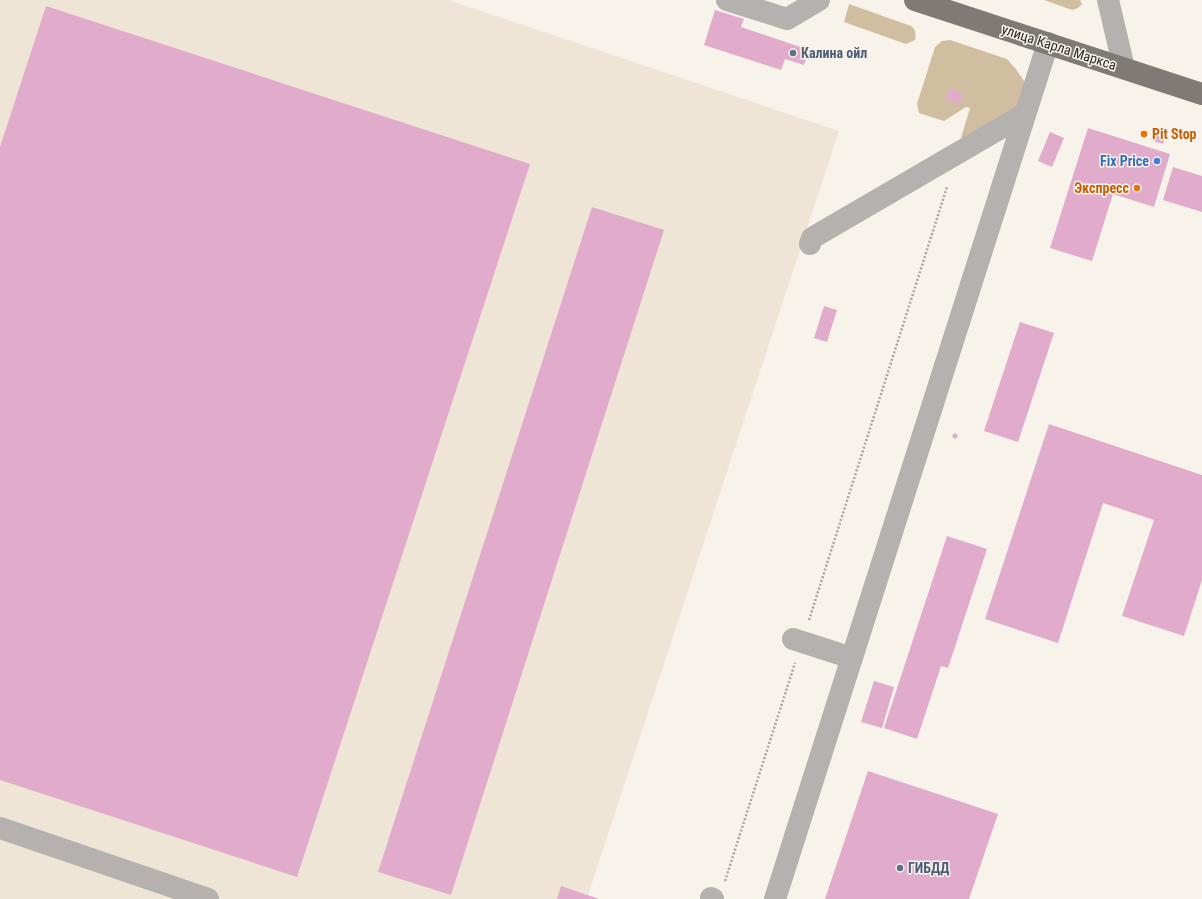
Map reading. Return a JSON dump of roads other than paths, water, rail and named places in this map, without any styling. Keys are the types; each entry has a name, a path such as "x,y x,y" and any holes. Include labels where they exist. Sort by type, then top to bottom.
{"main road":[{"name":"улица Карла Маркса","path":"915,0 1202,94"}],"street":[{"path":"727,0 787,19 819,0"},
{"path":"1108,0 1124,68"},
{"path":"775,899 1048,43"},
{"path":"810,244 812,238 1025,114"},
{"path":"797,641 852,658"},
{"path":"0,828 208,899"}],"place":[{"name":"Калина ойл","path":"793,53"},
{"name":"Pit Stop","path":"1144,134"},
{"name":"Fix Price","path":"1157,161"},
{"name":"Экспресс","path":"1137,188"},
{"name":"ГИБДД","path":"900,868"}]}
